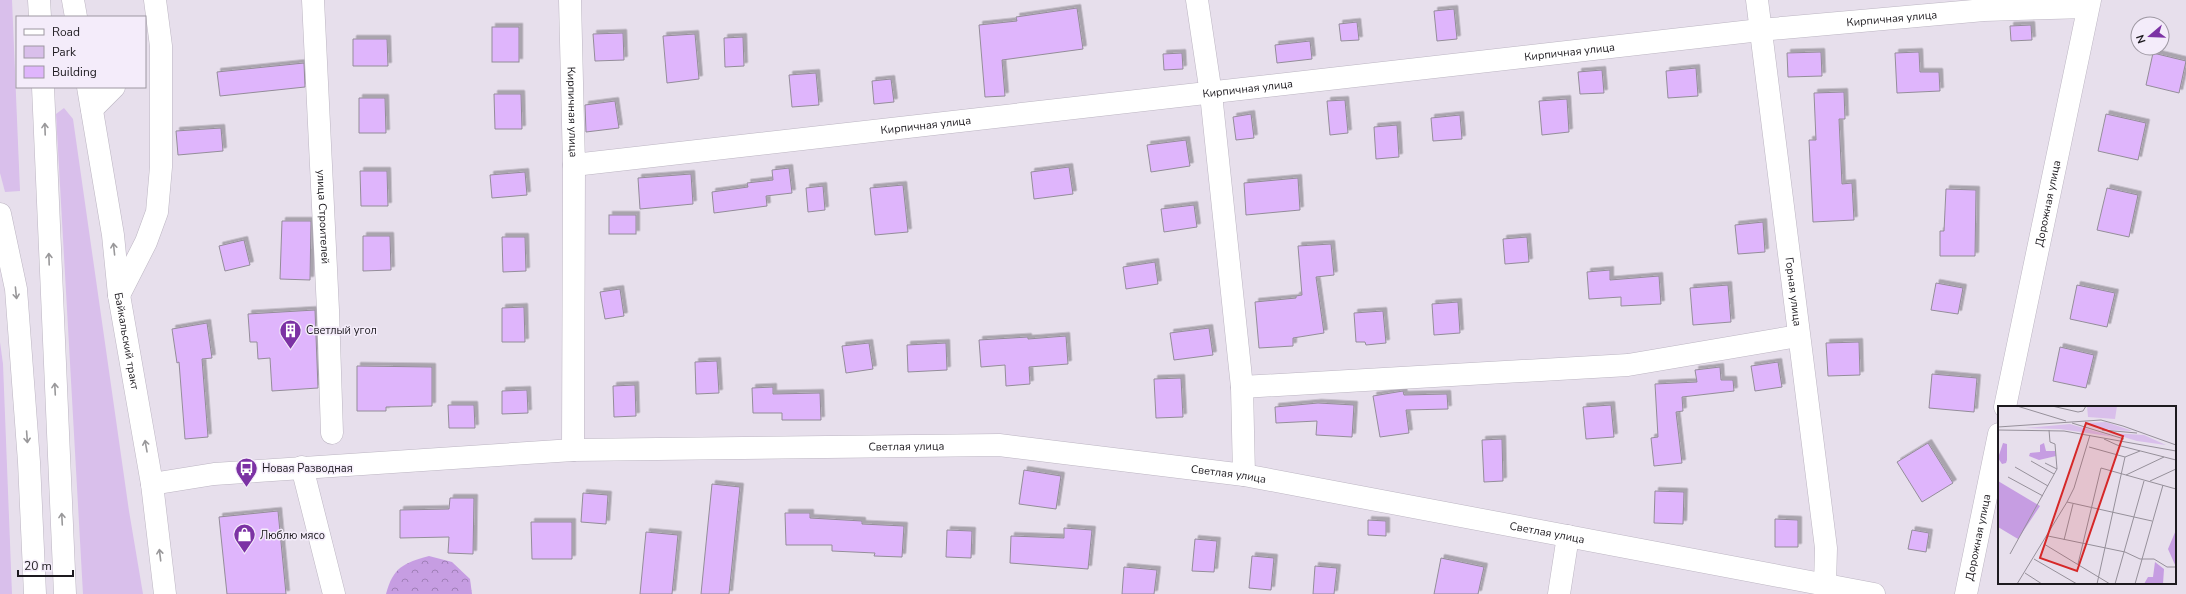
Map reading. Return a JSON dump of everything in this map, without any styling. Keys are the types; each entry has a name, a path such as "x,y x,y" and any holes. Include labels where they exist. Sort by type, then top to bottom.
{"street":[{"path":"39,0 40,16"},
{"path":"73,0 76,16"},
{"path":"119,295 146,242 157,212 161,167 153,52 155,0"},
{"name":"улица Строителей","path":"313,0 332,433"},
{"name":"Кирпичная улица","path":"570,0 574,165 1211,94 1760,30 1984,10 2089,3"},
{"path":"1197,0 1211,94 1242,387 1244,475"},
{"name":"Горная улица","path":"1757,0 1798,336 1826,548 1825,584"},
{"name":"Дорожная улица","path":"2005,406 2089,3"},
{"path":"43,88 65,594"},
{"name":"Байкальский тракт","path":"88,88 113,235 119,295 152,484 165,594"},
{"path":"92,109 113,88"},
{"path":"574,165 574,450"},
{"path":"0,214 16,290 29,469 35,594"},
{"path":"1242,387 1628,365 1798,336"},
{"name":"Дорожная улица","path":"1966,594 1998,439"},
{"name":"Светлая улица","path":"152,484 214,474 574,450 999,445 1244,475 1874,594"},
{"path":"302,467 334,594"},
{"path":"1559,594 1568,536"}],"green space":[{"path":"0,0 12,0 20,191 5,192 0,173"},
{"path":"64,108 73,119 129,511 143,594 83,594 56,114"},
{"path":"0,342 3,364 12,594 0,594"},
{"path":"429,556 452,562 470,579 472,594 386,594 396,572 406,564"}],"building":[{"path":"1077,8 1083,49 1002,60 1005,96 985,97 979,25 1017,21 1016,17"},
{"path":"1454,9 1457,39 1437,41 1434,11"},
{"path":"1357,22 1359,40 1341,41 1339,24"},
{"path":"2031,25 2032,40 2011,41 2010,26"},
{"path":"492,27 519,27 519,62 492,62"},
{"path":"623,33 624,60 595,61 593,34"},
{"path":"695,34 699,79 667,83 663,36"},
{"path":"743,37 744,66 725,67 724,38"},
{"path":"353,39 387,39 388,66 353,66"},
{"path":"1310,41 1312,59 1277,63 1275,45"},
{"path":"1821,52 1822,76 1788,77 1787,53"},
{"path":"1919,52 1920,72 1939,72 1940,91 1897,93 1895,53"},
{"path":"1182,53 1183,69 1164,70 1163,54"},
{"path":"2152,56 2165,56 2186,61 2179,93 2146,85"},
{"path":"304,63 305,87 220,96 217,72"},
{"path":"1696,68 1698,96 1668,98 1666,71"},
{"path":"1602,70 1604,93 1580,94 1578,72"},
{"path":"816,73 819,105 792,107 789,75"},
{"path":"891,79 894,102 874,104 872,81"},
{"path":"1844,92 1845,119 1839,119 1842,184 1852,183 1854,220 1813,222 1809,140 1816,140 1814,93"},
{"path":"494,94 521,94 522,129 495,129"},
{"path":"359,98 385,98 386,133 359,133"},
{"path":"1567,99 1569,132 1542,135 1539,101"},
{"path":"1345,100 1348,133 1330,135 1327,101"},
{"path":"615,101 619,128 586,132 585,105"},
{"path":"1251,114 1254,138 1236,140 1233,117"},
{"path":"2106,114 2146,123 2138,160 2098,151"},
{"path":"1460,115 1462,139 1433,141 1431,118"},
{"path":"1397,125 1399,157 1376,159 1374,127"},
{"path":"221,128 223,151 178,155 176,131"},
{"path":"1186,140 1190,166 1151,172 1147,145"},
{"path":"1069,167 1073,194 1034,199 1031,172"},
{"path":"789,168 792,193 766,196 767,206 714,213 712,192 748,187 747,183 773,180 772,170"},
{"path":"360,171 387,171 388,206 361,206"},
{"path":"525,172 527,195 492,198 490,175"},
{"path":"691,174 693,204 640,209 638,178"},
{"path":"1298,178 1300,210 1246,215 1244,183"},
{"path":"903,185 908,232 875,235 870,188"},
{"path":"823,186 825,210 808,212 806,188"},
{"path":"2107,188 2138,195 2129,237 2097,230"},
{"path":"1946,189 1976,190 1975,256 1940,256 1940,231 1944,231"},
{"path":"1194,205 1197,227 1164,232 1161,209"},
{"path":"609,215 636,215 636,234 609,234"},
{"path":"282,221 311,221 310,280 280,279"},
{"path":"1763,222 1765,252 1738,254 1735,225"},
{"path":"363,236 390,236 391,270 363,271"},
{"path":"502,237 525,237 526,271 503,272"},
{"path":"1527,237 1529,262 1505,264 1503,239"},
{"path":"244,240 250,265 225,271 219,246"},
{"path":"1331,244 1334,275 1316,277 1324,333 1293,338 1293,346 1259,348 1255,302 1296,298 1296,296 1302,295 1298,246"},
{"path":"1155,262 1158,284 1126,289 1123,267"},
{"path":"1610,270 1610,280 1659,276 1661,304 1621,306 1621,297 1589,299 1587,272"},
{"path":"1936,283 1963,288 1958,314 1931,310"},
{"path":"1728,285 1731,322 1693,325 1690,288"},
{"path":"2077,285 2115,293 2107,327 2070,319"},
{"path":"620,289 624,316 605,319 600,292"},
{"path":"1458,302 1460,333 1434,335 1432,304"},
{"path":"524,307 525,342 502,342 502,308"},
{"name":"Светлый угол","path":"315,310 318,388 272,391 270,358 258,359 257,342 250,342 248,314"},
{"path":"1383,311 1386,343 1366,345 1365,342 1356,342 1354,313"},
{"path":"207,323 212,358 202,359 208,437 185,439 179,362 177,363 172,329"},
{"path":"1209,328 1213,355 1174,360 1170,333"},
{"path":"1066,336 1068,364 1029,367 1030,384 1006,386 1005,365 981,367 979,340 1028,337 1028,339"},
{"path":"1859,342 1860,375 1828,376 1826,343"},
{"path":"869,343 873,369 846,373 842,346"},
{"path":"946,343 947,370 908,372 907,345"},
{"path":"2060,347 2094,355 2086,388 2053,381"},
{"path":"717,361 719,393 696,394 695,362"},
{"path":"1778,362 1782,387 1755,391 1751,366"},
{"path":"357,366 432,367 432,406 386,407 386,411 357,411"},
{"path":"1720,367 1721,380 1733,380 1734,391 1682,397 1683,411 1676,412 1682,463 1654,466 1651,438 1658,437 1655,384 1697,382 1695,370"},
{"path":"1932,374 1977,378 1974,412 1929,408"},
{"path":"1181,378 1183,417 1156,418 1154,379"},
{"path":"635,385 636,416 614,417 613,386"},
{"path":"773,387 773,394 820,393 821,420 782,420 782,413 753,413 752,388"},
{"path":"527,390 528,413 502,414 502,391"},
{"path":"1403,391 1404,395 1447,394 1448,409 1406,410 1409,433 1380,437 1373,396"},
{"path":"1318,403 1354,405 1352,437 1316,435 1317,421 1276,423 1275,407"},
{"path":"448,405 474,405 475,428 449,428"},
{"path":"1611,405 1614,437 1586,439 1583,407"},
{"path":"1502,439 1503,481 1484,482 1482,440"},
{"path":"1928,443 1953,483 1922,502 1897,462"},
{"path":"1024,470 1061,476 1056,509 1019,504"},
{"path":"712,484 740,487 729,594 701,594"},
{"path":"1655,491 1684,492 1683,524 1654,523"},
{"path":"583,493 608,495 606,524 581,522"},
{"path":"450,498 474,498 473,554 448,553 449,537 400,538 400,510 449,509"},
{"path":"278,511 286,594 227,594 219,517"},
{"path":"785,513 810,513 810,518 862,521 862,524 904,526 902,557 874,556 875,553 832,551 832,545 786,545"},
{"path":"1775,519 1798,520 1798,547 1775,547"},
{"path":"1368,520 1386,521 1386,536 1368,535"},
{"path":"531,522 572,522 572,559 532,559"},
{"path":"1064,528 1092,530 1088,569 1010,563 1011,536 1064,538"},
{"path":"947,530 972,531 971,558 946,557"},
{"path":"1912,530 1929,533 1926,552 1908,549"},
{"path":"646,532 678,535 672,594 640,594"},
{"path":"1195,539 1217,541 1214,572 1192,571"},
{"path":"1252,556 1274,558 1271,590 1249,588"},
{"path":"1441,558 1484,567 1478,594 1434,594"},
{"path":"1315,566 1337,568 1334,594 1313,594"},
{"path":"1124,567 1157,570 1154,594 1122,594"}],"place":[{"name":"Светлый угол","path":"290,350"},
{"name":"Новая Разводная","path":"247,488"},
{"name":"Люблю мясо","path":"245,554"}]}
